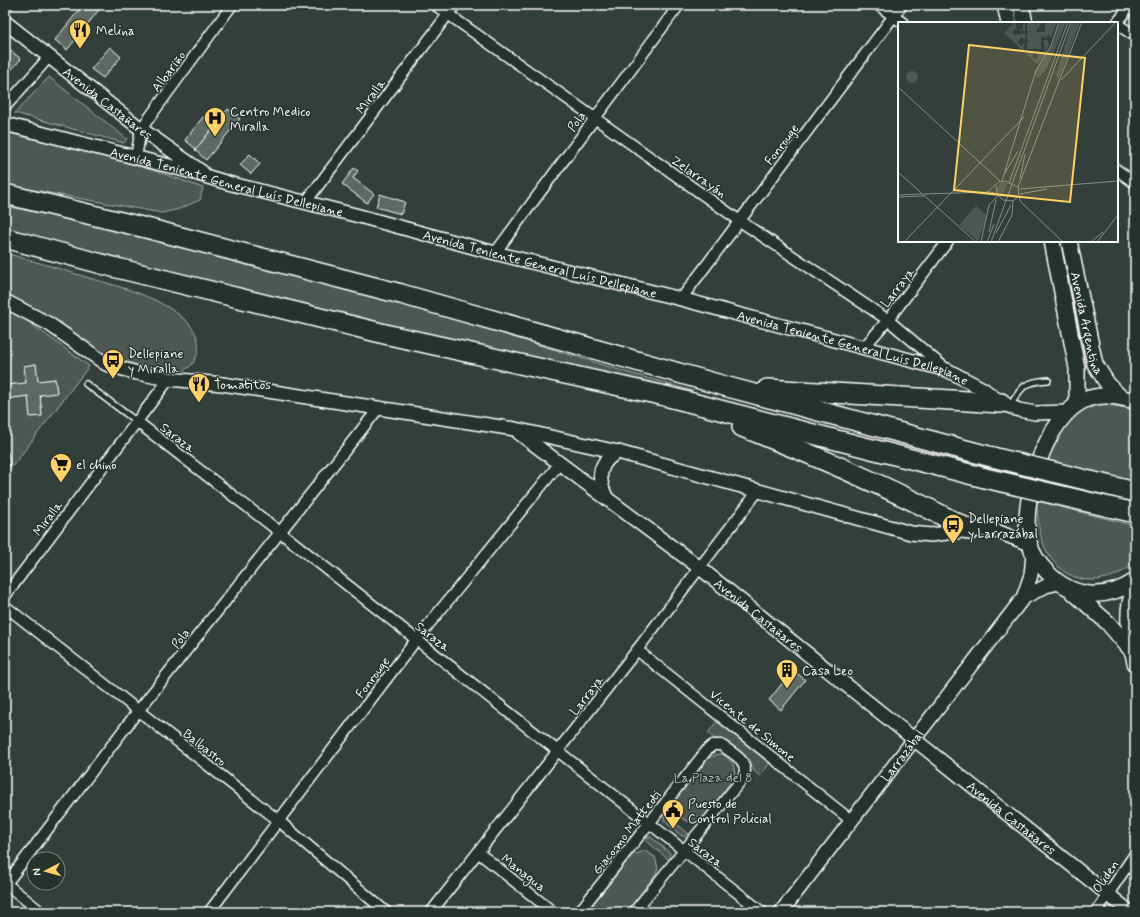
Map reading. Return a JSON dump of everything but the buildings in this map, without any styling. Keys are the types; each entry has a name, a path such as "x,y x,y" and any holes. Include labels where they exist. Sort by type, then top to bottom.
{"highway":[{"path":"5,194 146,228 401,294 728,387 1135,492"},
{"path":"5,238 113,267 389,335 665,396 985,478 1135,513"},
{"path":"728,387 865,394 1006,405"},
{"path":"665,396 795,447 912,499 970,530"}],"main road":[{"path":"1005,5 1009,22"},
{"path":"1021,5 1025,22"},
{"name":"Avenida Argentina","path":"1052,242 1078,368 1072,408"},
{"name":"Avenida Argentina","path":"1069,242 1095,364 1107,383 1120,397"},
{"path":"1134,655 1108,623 1073,592 1058,583 1043,569 1031,549 1028,519 1030,496 1035,473 1043,451 1054,431 1072,408 1087,399 1099,396 1120,397 1135,401"},
{"path":"1073,592 1091,594 1109,593 1135,581"},
{"path":"1134,655 1129,611 1130,596 1135,587"}],"street":[{"name":"Albariño","path":"136,157 141,129 232,5"},
{"name":"Zelarrayán","path":"435,5 740,221 888,320 947,370"},
{"name":"Miralla","path":"305,203 455,5"},
{"name":"Pola","path":"495,253 679,5"},
{"path":"878,5 902,22"},
{"name":"Fonrouge","path":"681,299 902,5"},
{"path":"1118,23 1131,5"},
{"name":"Avenida Castañares","path":"5,22 141,129 214,179"},
{"path":"1118,25 1135,36"},
{"path":"5,107 49,57"},
{"name":"Avenida Teniente General Luís Dellepiane","path":"5,124 136,157 495,253 681,299 947,370 983,389 1006,405 1035,413 1072,408"},
{"path":"1118,171 1135,183"},
{"name":"Larraya","path":"864,347 888,320 947,242"},
{"path":"5,301 49,324 106,364 137,373 169,379 204,382 515,429 618,452 911,533 931,535 970,530 996,531 1031,549"},
{"name":"Miralla","path":"5,596 169,379"},
{"name":"Pola","path":"5,884 138,712 378,409"},
{"name":"Saraza","path":"136,421 280,532 762,912"},
{"name":"Avenida Castañares","path":"515,429 700,568 1130,912"},
{"path":"606,497 600,479 601,471 604,463 610,456 618,452"},
{"name":"Fonrouge","path":"209,912 416,640 560,463"},
{"name":"Larraya","path":"431,912 479,853 637,650 758,491"},
{"name":"Larrazábal","path":"781,912 1023,598 1030,575 1031,549"},
{"name":"Larrazábal","path":"1023,598 1040,589 1058,583"},
{"name":"Balbastro","path":"5,606 138,712 279,821 386,912"},
{"name":"Vicente de Simone","path":"637,650 852,821"},
{"name":"Giacomo Matteoti","path":"579,912 707,750 713,745 721,745 744,763 746,768 743,778 684,850"},
{"path":"634,912 684,850"},
{"name":"Managua","path":"479,853 553,912"},
{"name":"Oliden","path":"1096,912 1135,854"},
{"path":"5,884 41,912"}],"lane":[{"path":"1006,405 1021,388 1030,382 1048,380"},
{"name":"Saraza","path":"86,384 136,421"}],"green space":[{"path":"49,77 127,139 124,143 15,113"},
{"path":"5,132 105,157 179,179 203,188 200,200 179,209 162,213 5,185"},
{"path":"5,206 77,221 384,299 693,391 521,357 293,304 46,240 5,227"},
{"path":"5,253 138,293 173,310 188,323 195,333 198,350 193,363 185,370 181,371 161,372 138,367 114,359 90,348 43,322 5,298"},
{"path":"5,308 12,310 89,366 5,476 5,467 10,466 8,452 5,452 5,399 28,396 30,417 42,416 40,395 57,392 55,379 38,381 36,364 24,366 26,383 5,385"},
{"path":"1105,404 1135,410 1135,483 1046,461 1068,421 1084,409"},
{"path":"1037,501 1135,526 1135,563 1122,572 1108,578 1095,580 1081,579 1069,574 1058,567 1049,555 1042,540 1038,520"},
{"path":"717,721 770,763 760,776 754,771 750,760 724,740 715,739 708,733"},
{"name":"La Plaza del 8","path":"718,754 723,754 733,763 735,774 732,780 714,805 702,818 695,822 683,819 675,811 675,798 705,759"},
{"path":"664,814 689,834 683,837 664,821"},
{"path":"651,837 670,853 669,860 644,839"},
{"path":"645,851 655,857 658,868 656,874 626,912 591,912 594,903 632,855"}],"place":[{"name":"Melina","path":"80,50"},
{"name":"Centro Medico Miralla","path":"215,138"},
{"name":"Dellepiane y Miralla","path":"113,380"},
{"name":"Tomatitos","path":"199,404"},
{"name":"el chino","path":"61,484"},
{"name":"Dellepiane y Larrazábal","path":"953,544"},
{"name":"Casa Leo","path":"787,690"},
{"name":"Puesto de Control Policial","path":"673,830"}]}
